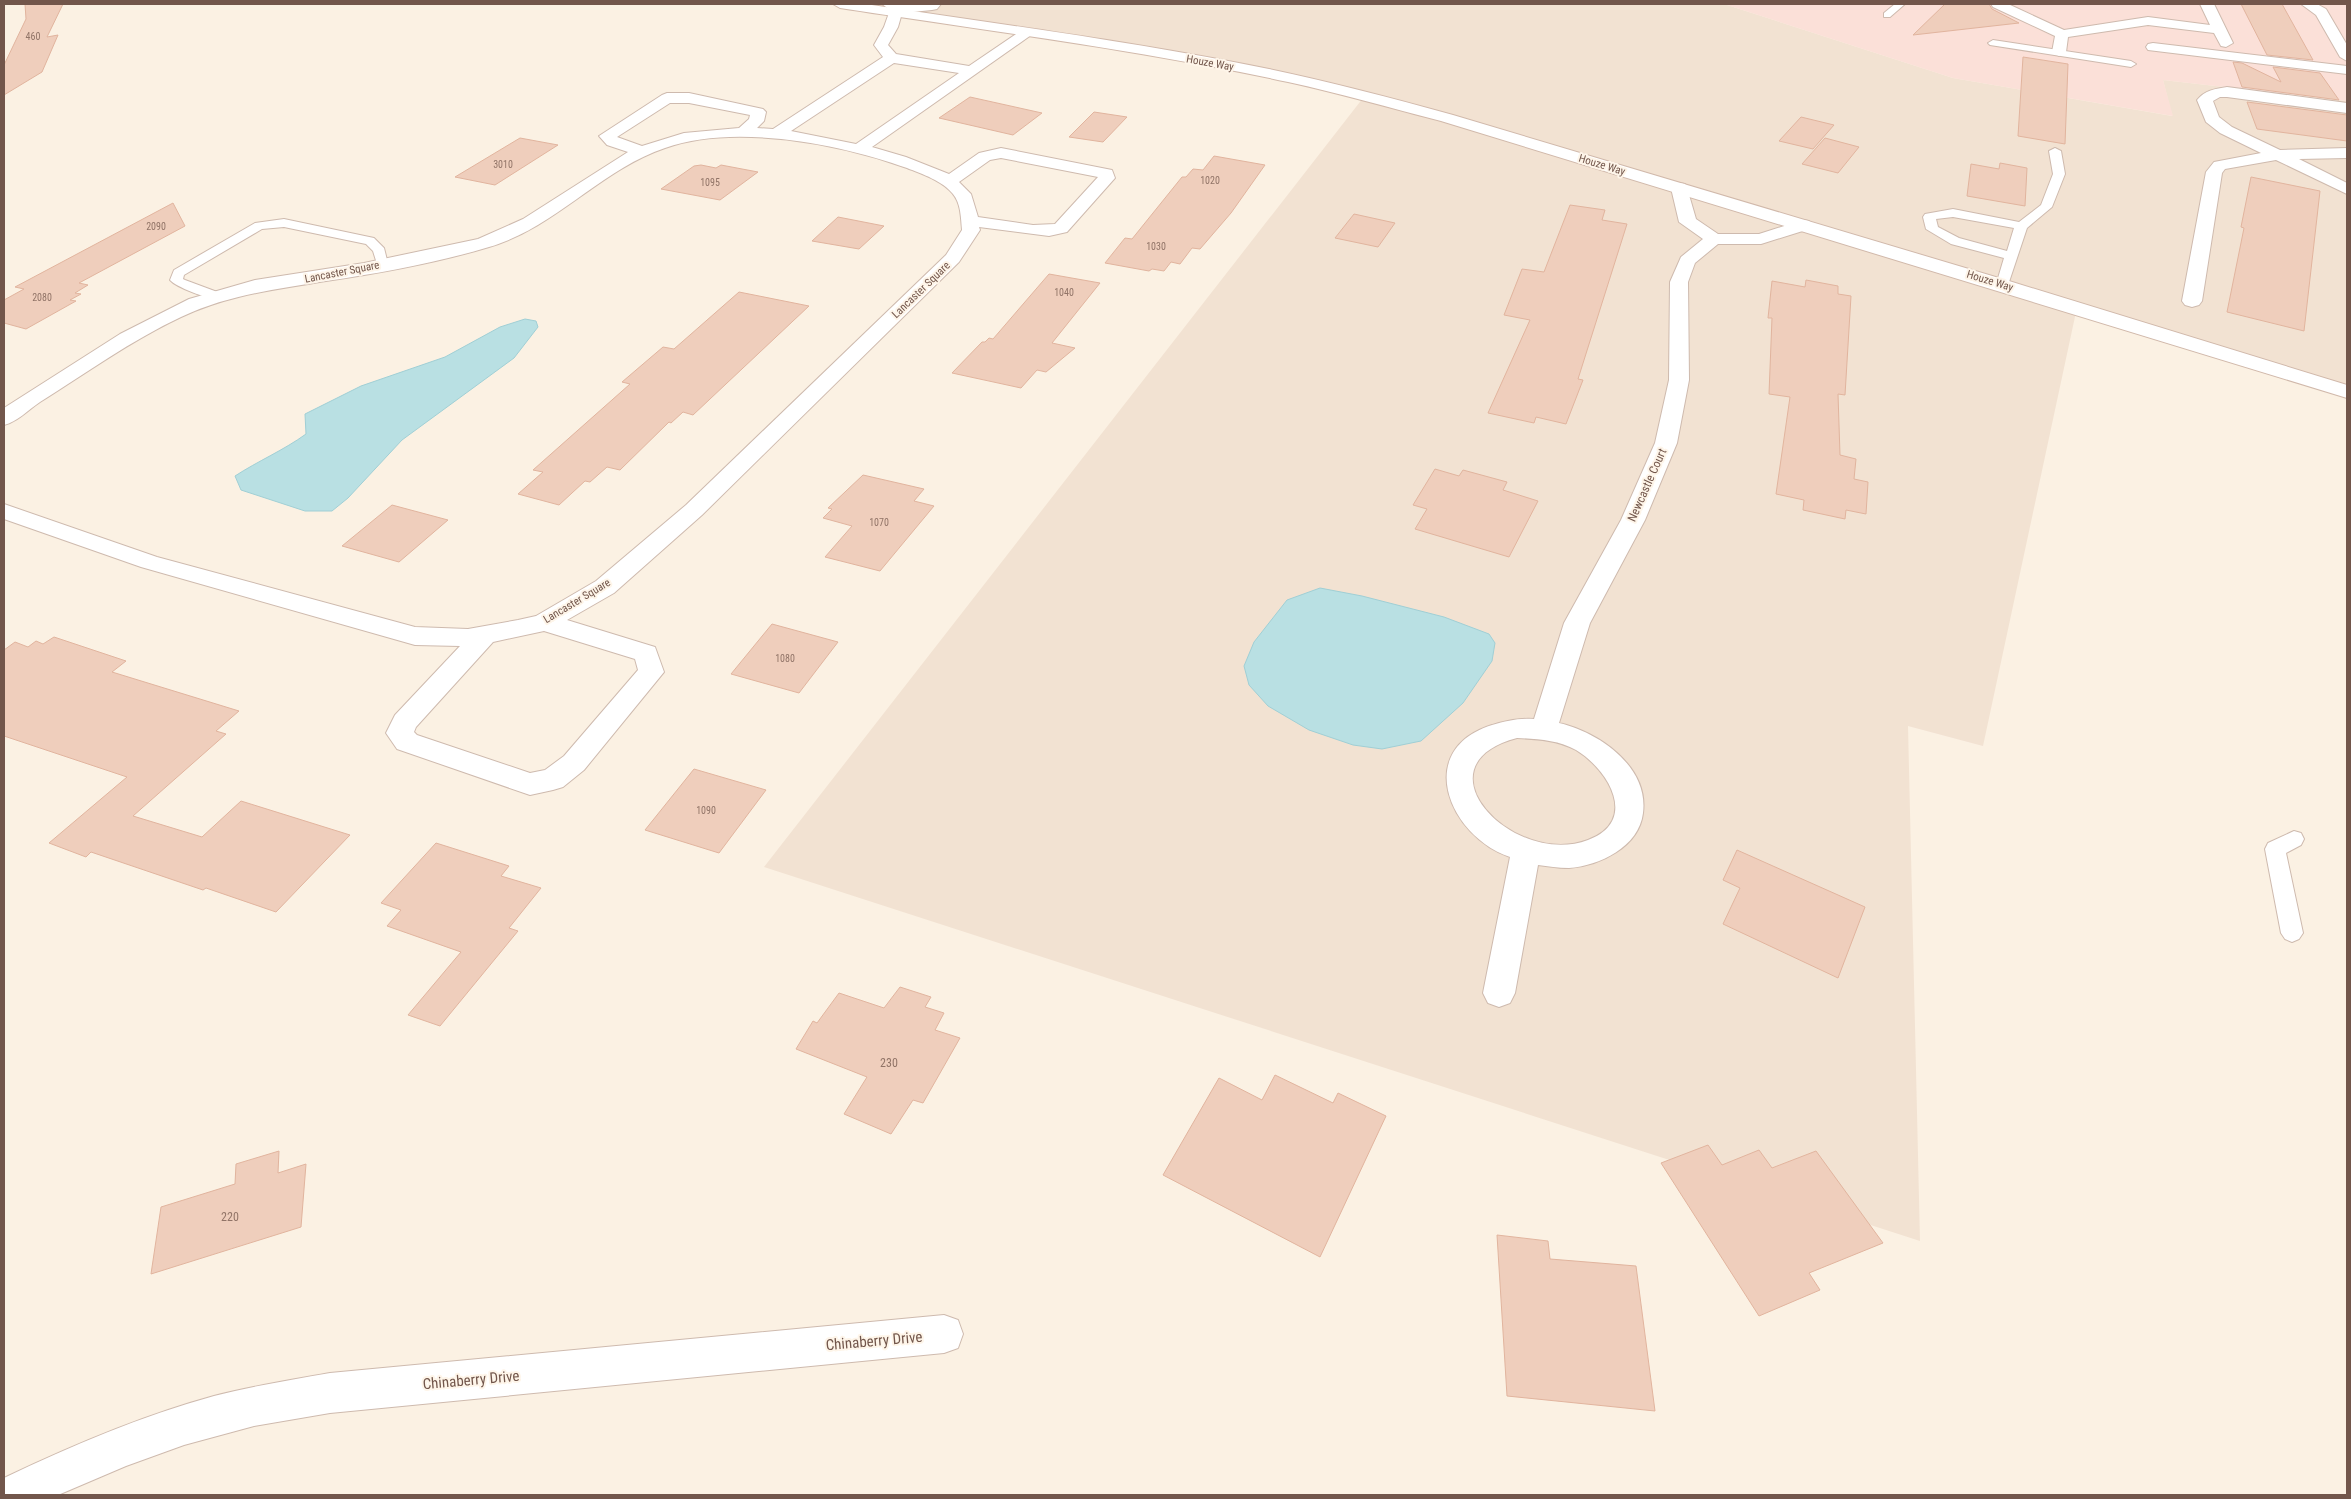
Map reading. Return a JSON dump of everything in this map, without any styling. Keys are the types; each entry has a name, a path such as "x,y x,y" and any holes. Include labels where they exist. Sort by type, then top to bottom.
{"street":[{"name":"Houze Way","path":"840,4 894,8 1027,33 1179,57 1266,73 1354,93 1803,225 2347,392"},
{"path":"891,58 881,45 882,36 892,26 894,8 932,6 934,4"},
{"path":"1998,4 2062,34 2148,21 2220,30"},
{"path":"2208,4 2232,56"},
{"path":"2308,4 2321,12 2347,56"},
{"path":"859,149 945,92 1027,33"},
{"path":"2058,53 2062,34"},
{"path":"2153,47 2347,70"},
{"path":"776,134 891,58 972,71"},
{"path":"2347,108 2227,92 2216,93 2205,100 2212,119 2347,189"},
{"path":"642,151 613,142 607,136 667,98 689,98 758,112 756,121 743,133"},
{"name":"Lancaster Square","path":"4,419 89,362 166,317 215,296 244,288 382,264 487,242 513,231 642,151 660,143 703,136 743,133 776,134 859,149 934,172 958,188 968,207 971,230 954,258 694,510 605,587 544,622 468,638 415,636 149,562 4,511"},
{"path":"947,181 980,157 989,153 1001,153 1106,174 1107,178 1061,228 1049,231 1034,230 970,221"},
{"path":"2192,301 2214,172 2220,165 2279,155 2347,153"},
{"path":"1679,188 1688,222 1714,239 1761,239 1803,225"},
{"name":"Newcastle Court","path":"1544,729 1578,623 1633,520 1666,443 1679,380 1678,282 1687,261 1714,239"},
{"path":"485,635 404,722 400,733 407,742 530,784 538,783 553,779 574,763 651,672 646,653 544,622"},
{"path":"1517,728 1544,729 1571,736 1596,749 1615,766 1627,786 1630,808 1623,828 1608,844 1584,854 1556,856 1526,851 1499,840 1478,823 1464,803 1458,782 1463,762 1474,746 1493,734 1517,728"},
{"path":"1499,993 1526,851"},
{"name":"Chinaberry Drive","path":"14,1495 58,1473 153,1436 243,1409 320,1395 944,1334"}],"lane":[{"path":"1887,15 1900,4"},
{"path":"1993,43 2131,64"},
{"path":"2002,285 2021,226 2046,207 2059,174 2055,151"},
{"path":"2010,256 1955,241 1932,229 1929,217 1953,213 2021,226"},
{"path":"215,296 202,289 176,280 178,273 259,226 272,223 284,223 370,242 376,245 380,252 382,264"},
{"path":"2292,933 2275,849 2294,839"}],"shaded area":[{"path":"840,4 1724,4 1953,78 2172,116 2163,80 2347,101 2347,397 2076,312 1983,746 1908,726 1920,1241 764,867 1363,98 1179,57"},
{"path":"1724,4 2347,4 2347,101 2163,80 2173,116 1953,78"}],"water":[{"path":"525,319 536,321 538,327 514,358 402,440 348,498 332,511 305,511 241,490 235,476 306,434 305,414 361,386 445,357 500,327"},
{"path":"1320,588 1362,596 1444,617 1489,634 1495,643 1492,661 1463,703 1421,741 1382,749 1353,745 1309,730 1268,706 1249,685 1244,666 1254,642 1287,600"}],"building":[{"path":"25,4 63,4 47,37 58,35 42,72 4,95 4,65 26,19"},
{"path":"1945,4 1989,4 1992,9 2019,23 1913,35"},
{"path":"2241,4 2282,4 2313,60 2267,55"},
{"path":"2023,57 2068,64 2065,144 2018,136"},
{"path":"2233,62 2242,63 2281,82 2273,67 2320,73 2339,100 2242,87"},
{"path":"970,97 1042,113 1013,135 939,118"},
{"path":"2247,102 2347,115 2347,141 2257,129"},
{"path":"1094,112 1127,117 1103,142 1069,137"},
{"path":"1801,117 1834,125 1813,149 1779,141"},
{"path":"520,138 558,145 495,185 455,177"},
{"path":"1825,138 1859,147 1838,173 1802,164"},
{"path":"1214,156 1265,165 1231,213 1200,249 1192,248 1180,264 1171,262 1164,271 1152,269 1149,271 1105,263 1125,238 1132,239 1182,177 1186,177 1193,169 1203,170"},
{"path":"2000,163 2027,168 2025,206 1967,196 1971,164 1999,169"},
{"path":"701,165 716,168 721,165 758,172 720,200 661,189 694,166"},
{"path":"2251,177 2320,191 2304,331 2227,312 2244,228 2241,227"},
{"path":"173,203 185,226 79,283 88,285 75,293 81,294 70,300 76,301 26,329 4,323 4,300 24,289 15,287"},
{"path":"1570,205 1605,210 1602,220 1627,224 1578,379 1583,380 1566,424 1536,417 1534,423 1488,413 1530,320 1504,315 1522,269 1544,272"},
{"path":"1354,214 1395,223 1378,247 1335,238"},
{"path":"838,217 884,226 859,249 812,241"},
{"path":"1049,274 1100,283 1052,343 1075,348 1046,372 1037,370 1021,388 952,373 982,342 989,338 993,339"},
{"path":"1806,280 1838,286 1838,294 1851,296 1845,395 1838,394 1840,455 1856,459 1854,479 1868,482 1866,514 1846,510 1845,519 1803,510 1804,500 1776,494 1790,397 1769,394 1772,318 1768,318 1772,281 1805,287"},
{"path":"739,292 809,306 693,415 683,412 671,423 669,422 620,470 607,467 590,482 585,481 559,505 518,494 543,472 533,470 630,384 622,382 663,347 674,349"},
{"path":"1435,469 1459,476 1463,470 1507,482 1503,490 1538,501 1509,557 1415,529 1427,509 1413,505"},
{"path":"863,475 924,489 914,501 934,506 880,571 825,557 852,526 823,518 832,509 828,508"},
{"path":"392,505 448,520 399,562 342,546"},
{"path":"772,624 838,642 799,693 731,674"},
{"path":"54,637 126,661 112,672 239,711 216,731 226,734 133,816 202,837 241,801 350,835 276,912 206,888 203,890 91,852 86,857 49,843 127,777 4,736 4,650 15,642 28,647 36,641 43,644"},
{"path":"694,769 766,790 719,853 645,830"},
{"path":"436,843 509,866 501,876 541,888 509,928 518,931 440,1026 408,1015 461,952 387,926 401,910 381,903"},
{"path":"1737,850 1865,907 1838,978 1723,924 1740,888 1723,880"},
{"path":"900,987 931,997 925,1007 944,1013 935,1030 960,1038 923,1103 913,1100 891,1134 844,1114 867,1077 796,1049 813,1021 817,1023 839,993 884,1008"},
{"path":"1275,1075 1333,1103 1338,1093 1386,1116 1320,1257 1163,1175 1219,1078 1262,1100"},
{"path":"1708,1145 1722,1165 1759,1150 1772,1168 1816,1151 1883,1243 1809,1273 1820,1290 1759,1316 1661,1163"},
{"path":"279,1151 278,1173 306,1164 301,1227 151,1274 161,1207 235,1184 236,1164"},
{"path":"1497,1235 1548,1241 1550,1259 1636,1266 1655,1411 1507,1396"}]}
